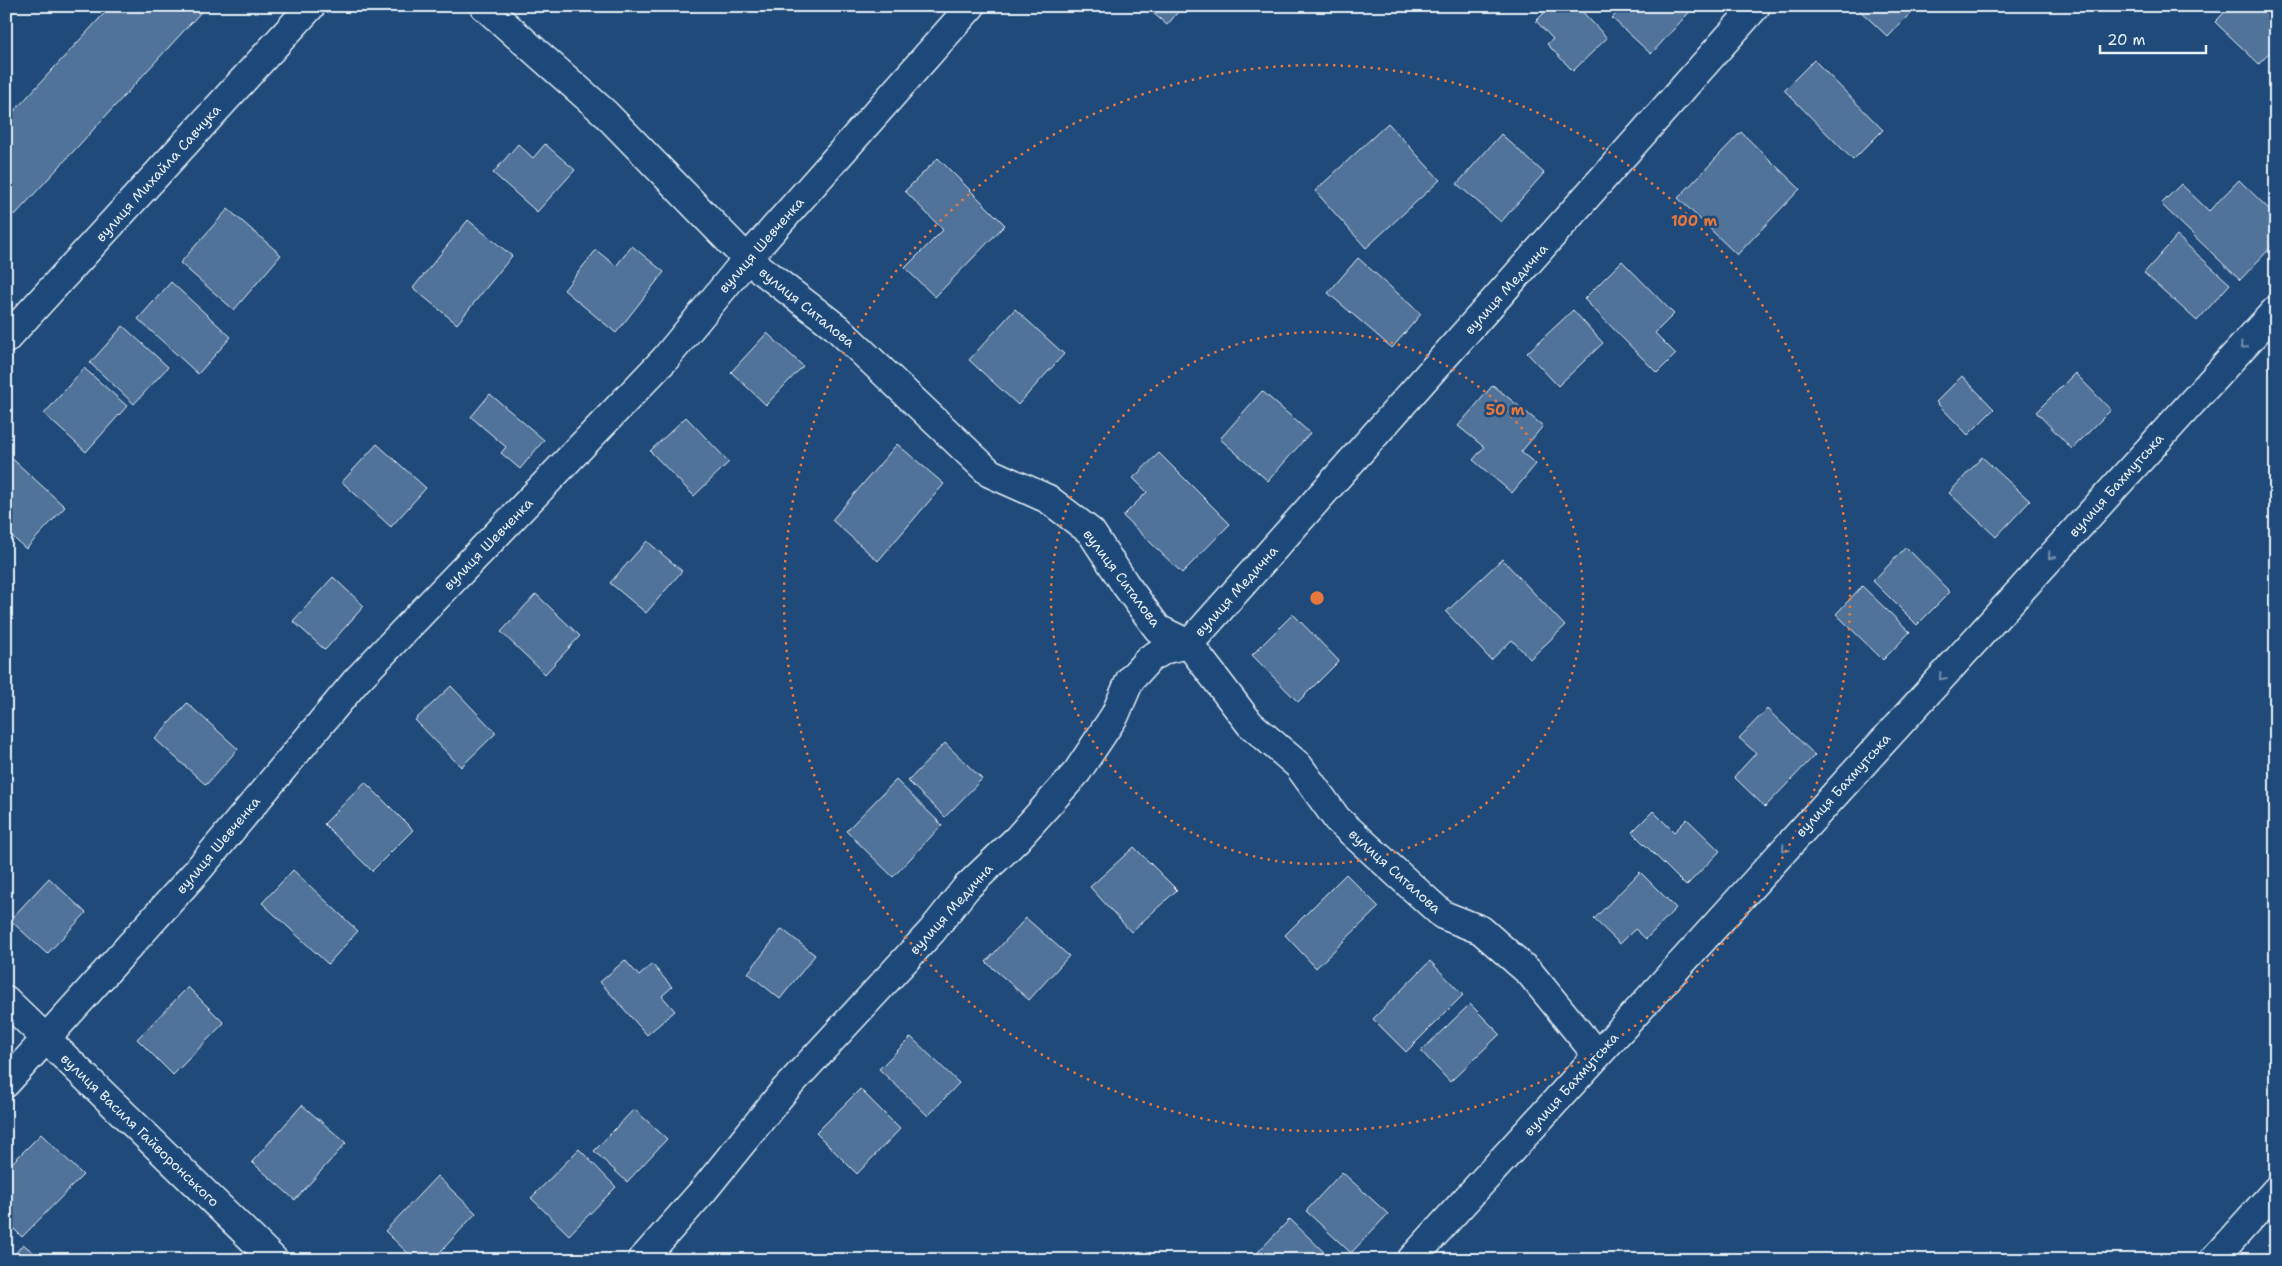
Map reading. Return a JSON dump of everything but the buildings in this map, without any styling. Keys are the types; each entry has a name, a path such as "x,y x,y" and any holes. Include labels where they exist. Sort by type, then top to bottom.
{"street":[{"name":"вулиця Михайла Савчука","path":"6,339 311,6"},
{"name":"вулиця Ситалова","path":"484,6 605,113 747,259 836,327 990,472 1048,499 1091,532 1125,584 1158,628 1188,644 1250,724 1298,764 1337,818 1443,915 1481,930 1530,973 1597,1055"},
{"name":"вулиця Шевченка","path":"6,1083 197,871 356,681 664,359 747,259 971,6"},
{"name":"вулиця Медична","path":"642,1260 703,1191 783,1092 932,931 966,888 1017,839 1077,772 1114,715 1130,680 1149,659 1166,649 1188,644 1756,6"},
{"name":"вулиця Бахмутська","path":"1411,1260 2276,310"},
{"name":"вулиця Василя Гайворонського","path":"6,1000 274,1260"},
{"path":"2213,1260 2276,1190"}]}
